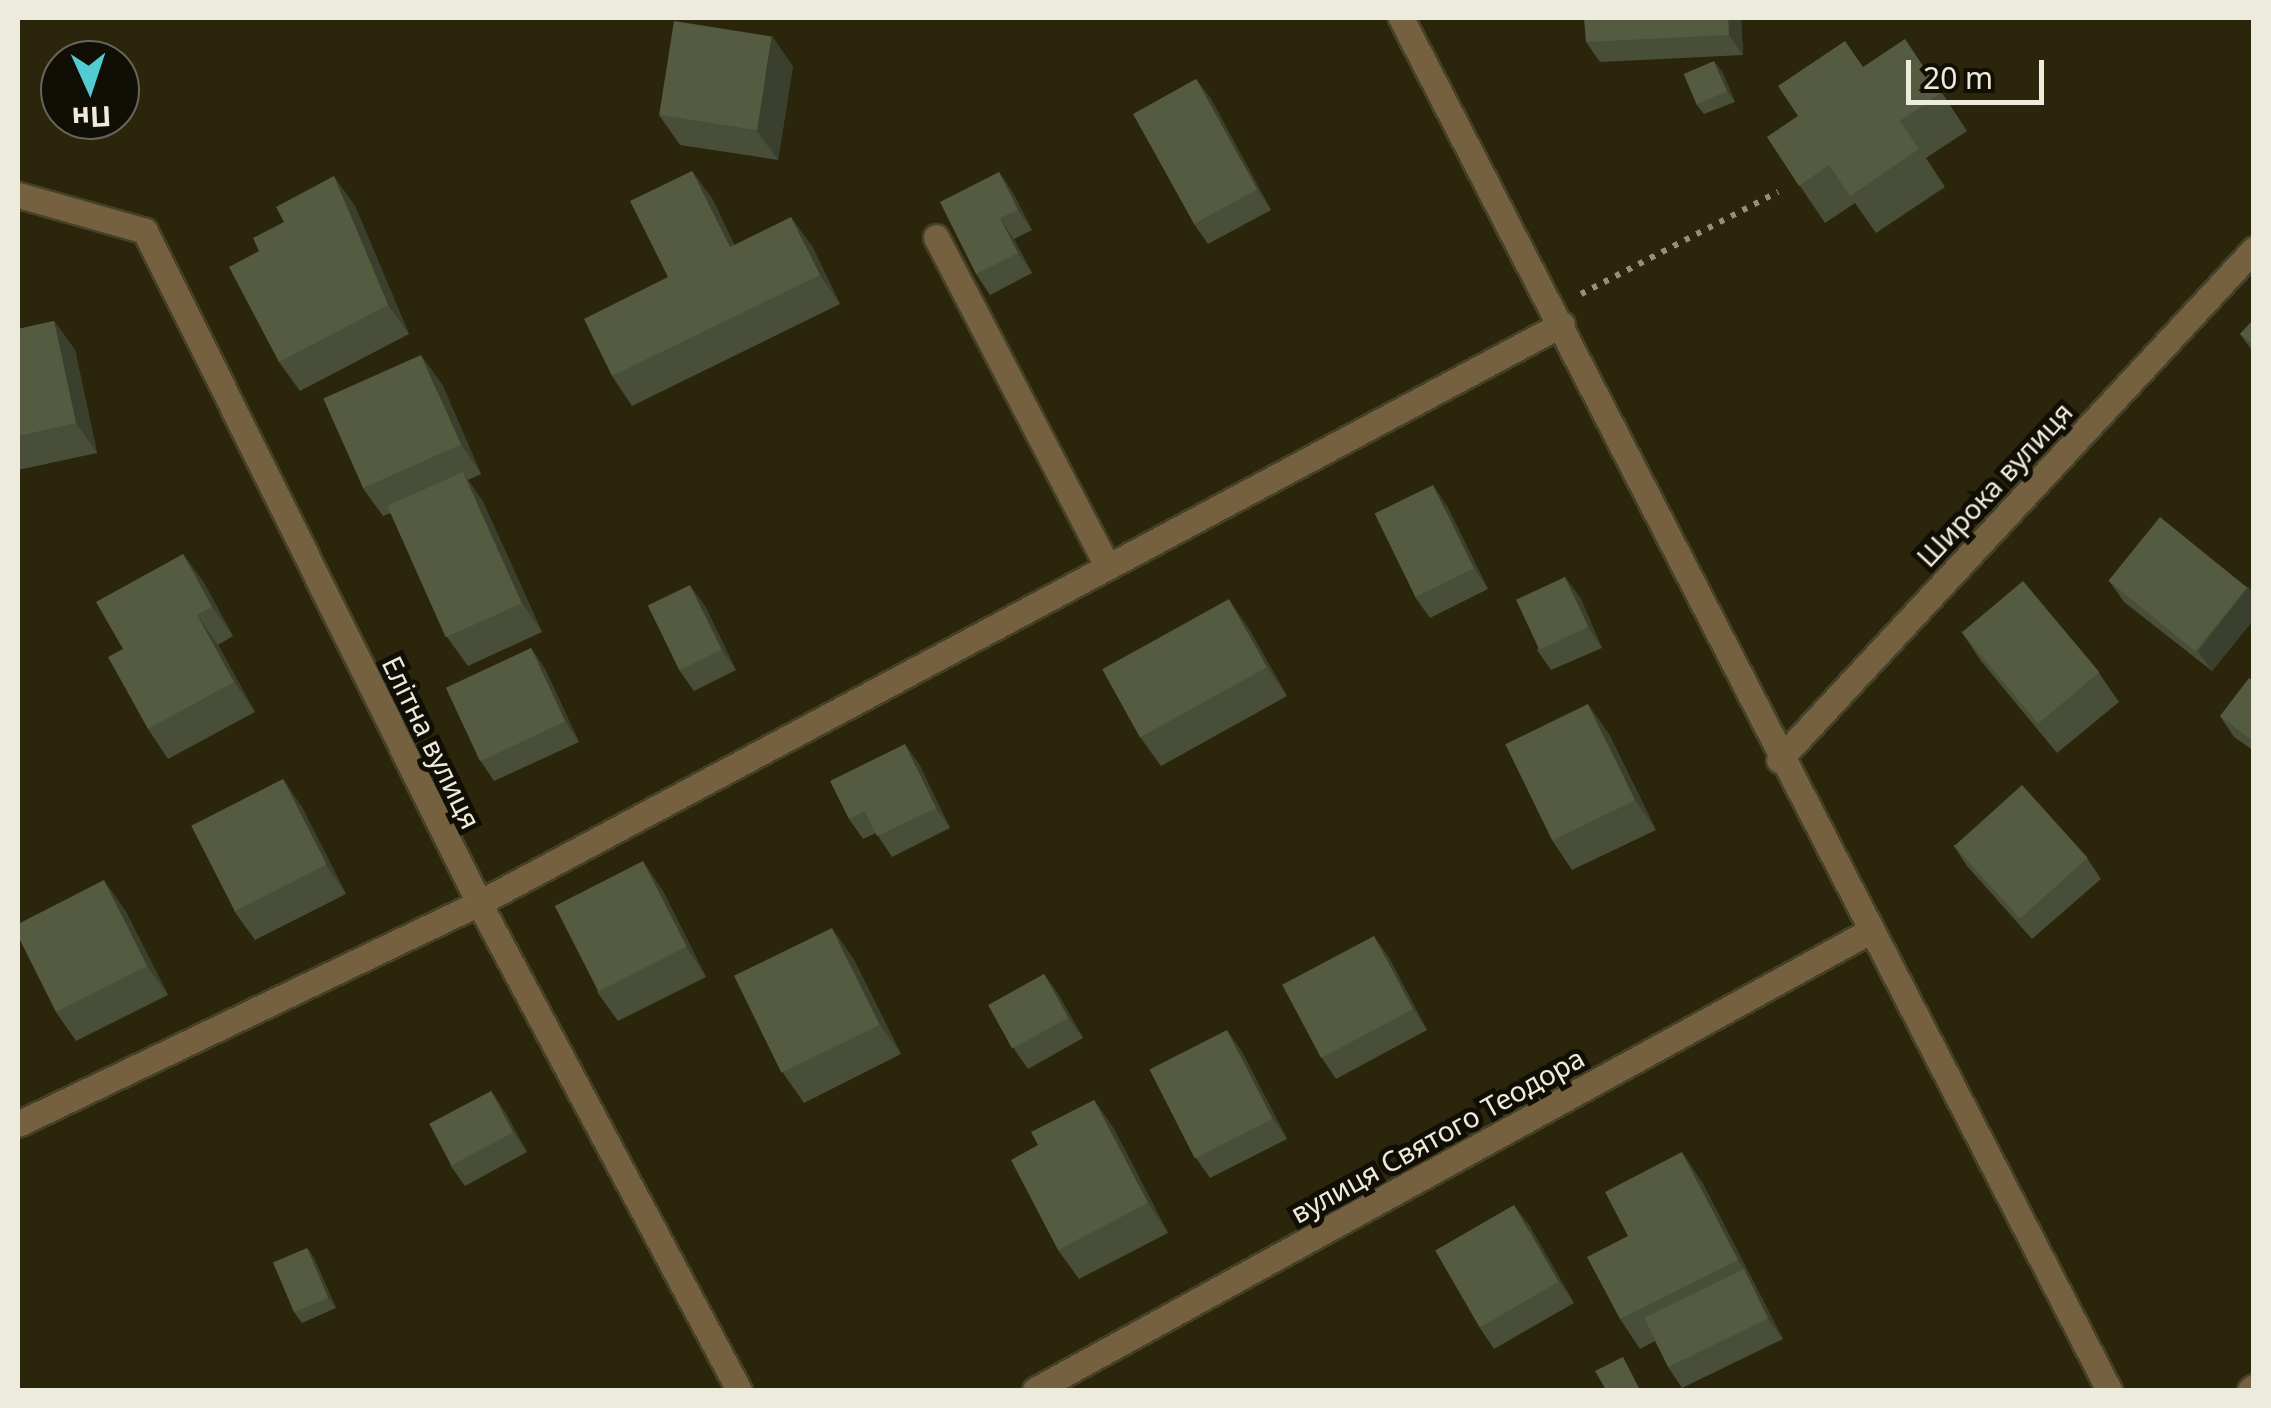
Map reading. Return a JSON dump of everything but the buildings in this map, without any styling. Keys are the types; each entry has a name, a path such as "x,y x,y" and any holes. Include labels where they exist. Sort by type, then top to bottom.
{"street":[{"path":"1401,18 1558,316 1779,760 2109,1390"},
{"name":"Елітна вулиця","path":"18,194 145,232 479,902 738,1390"},
{"path":"936,236 1106,562"},
{"name":"Широка вулиця","path":"1779,760 2254,249"},
{"path":"18,1124 479,902 1558,316"},
{"name":"вулиця Святого Теодора","path":"1035,1390 1868,932"}],"path":[{"path":"1558,316 1778,192"}]}
